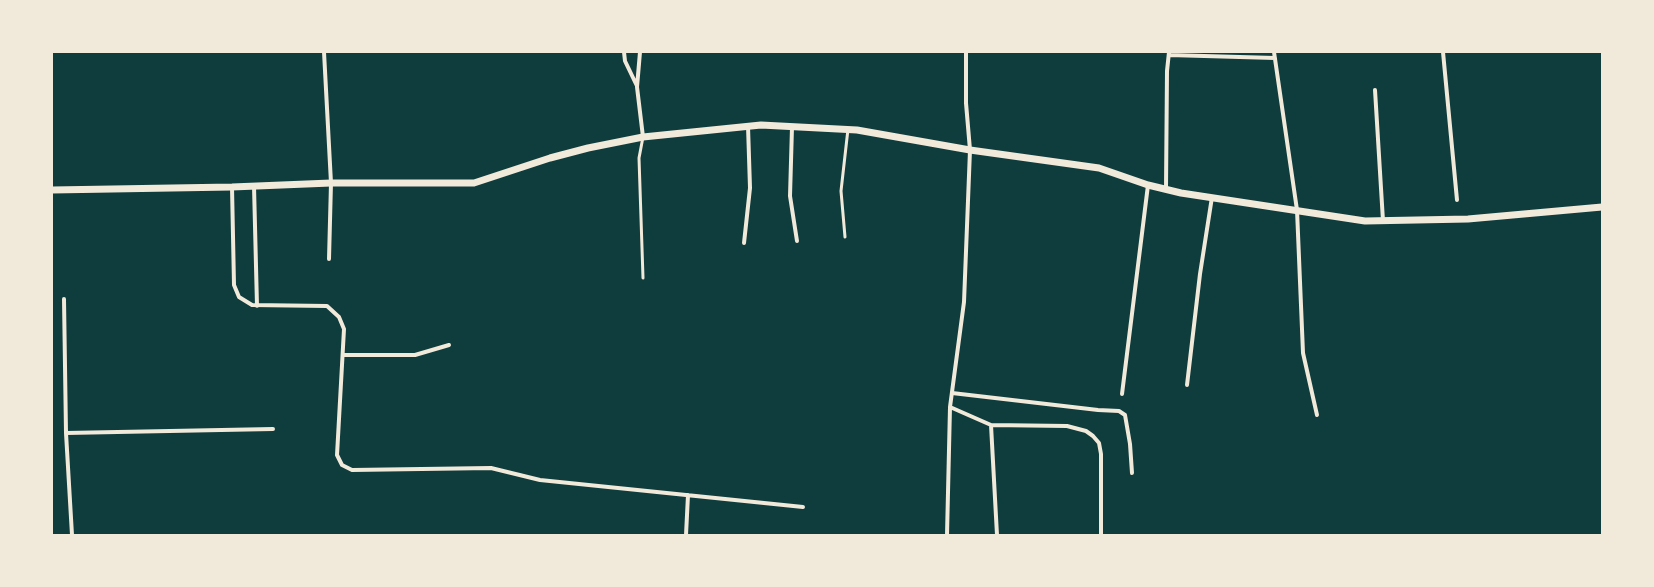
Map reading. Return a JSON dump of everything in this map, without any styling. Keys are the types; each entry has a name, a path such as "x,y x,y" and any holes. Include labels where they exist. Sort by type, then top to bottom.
{"street":[{"path":"324,52 330,183 329,259"},
{"path":"624,52 625,61 637,87"},
{"path":"640,52 637,87 643,137"},
{"path":"947,535 950,407 964,302 970,150 966,103 966,52"},
{"path":"1274,52 1297,210 1304,353 1317,415"},
{"path":"1444,52 1457,200"},
{"path":"1166,188 1167,71 1169,54 1275,58"},
{"path":"1375,90 1383,221"},
{"path":"52,190 232,188 330,183 474,183 550,158 588,148 643,137 761,125 857,130 970,150 1099,168 1148,185 1166,188 1181,193 1365,221 1468,219 1602,207"},
{"path":"744,243 750,188 748,126"},
{"path":"792,127 790,196 797,241"},
{"path":"1122,394 1148,185"},
{"path":"254,186 257,306"},
{"path":"232,188 234,285 239,297 252,305 257,306 327,306 339,317 344,329 337,455 342,465 352,470 491,468 540,480 803,507"},
{"path":"1188,385 1200,274 1212,197"},
{"path":"64,299 66,433 72,535"},
{"path":"343,355 415,355 449,345"},
{"path":"952,393 1098,410 1119,411 1125,415 1130,444 1132,473"},
{"path":"950,407 991,425 1067,426 1086,431 1093,436 1098,443 1101,454 1101,535"},
{"path":"991,425 997,535"},
{"path":"66,433 273,429"},
{"path":"686,535 688,495"}],"lane":[{"path":"845,237 841,191 848,130"},
{"path":"643,137 639,158 643,278"}]}
